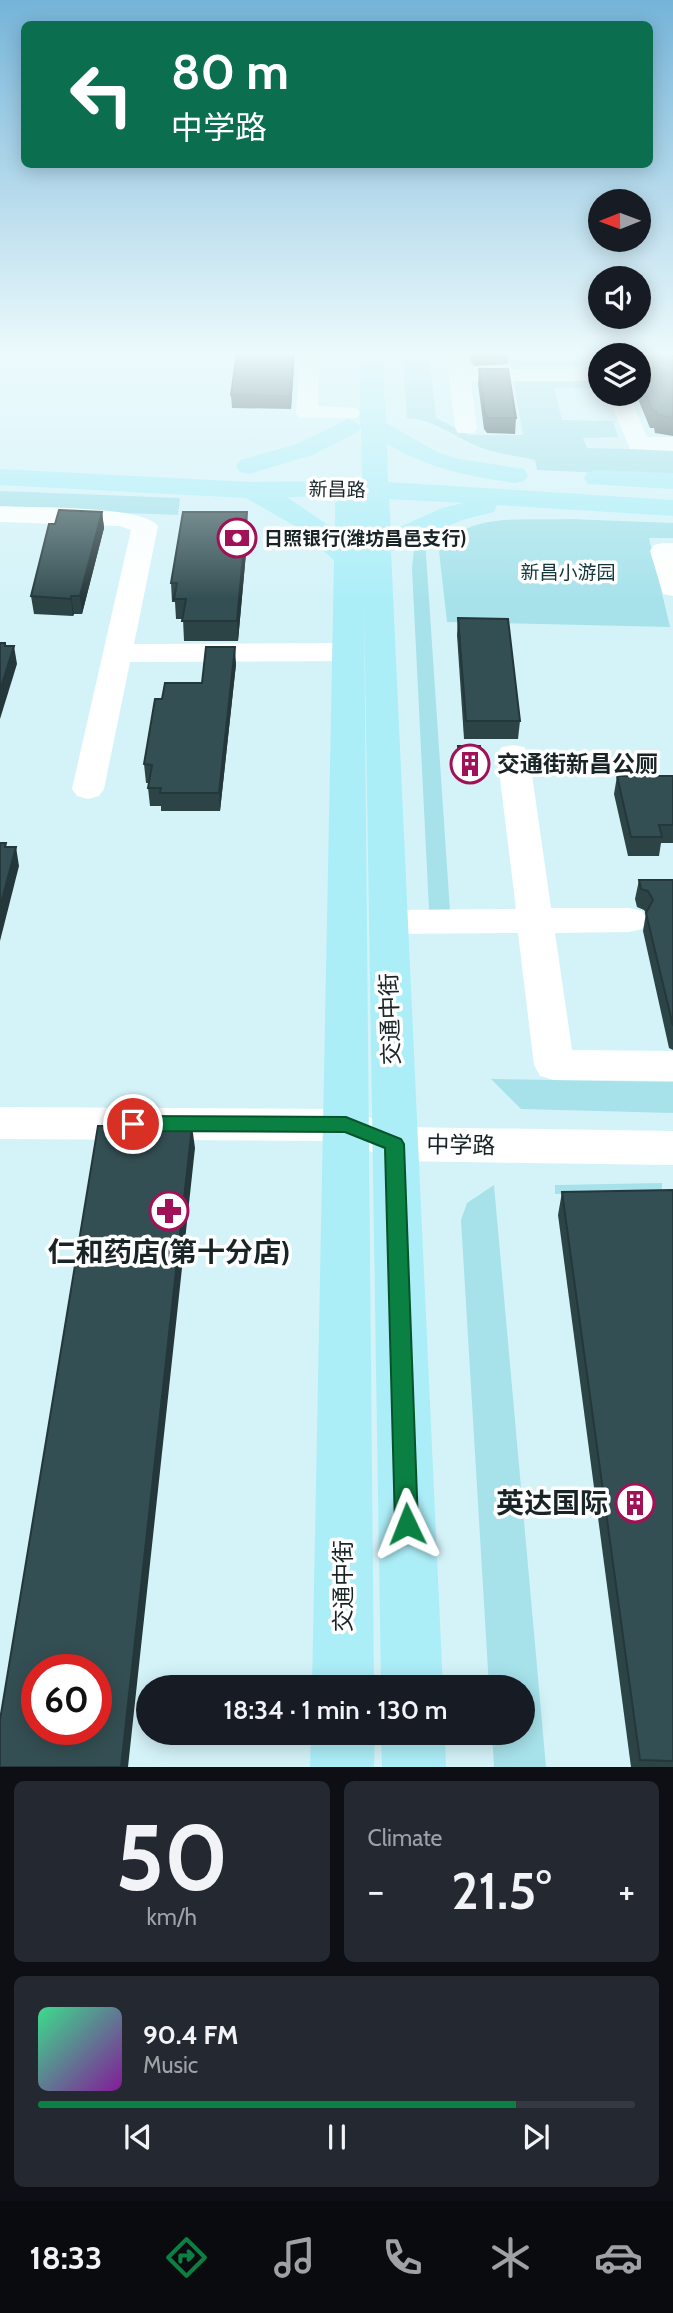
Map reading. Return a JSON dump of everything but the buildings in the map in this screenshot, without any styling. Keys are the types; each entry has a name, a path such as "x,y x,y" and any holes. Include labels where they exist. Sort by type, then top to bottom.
{"main road":[{"name":"交通中街","path":"356,434 387,922 412,1675"},
{"name":"交通中街","path":"358,455 361,434"},
{"path":"303,450 428,457 513,487 362,553 288,507 249,478 303,450"},
{"name":"新昌路","path":"0,454 249,478"},
{"name":"新昌路","path":"0,477 249,478 358,455 513,487 673,508"},
{"name":"新昌路","path":"513,487 673,481"},
{"name":"交通中街","path":"343,1675 348,652 362,553"},
{"path":"342,1767 343,1745"},
{"path":"413,1745 414,1767"}],"street":[{"path":"333,434 358,455"},
{"path":"634,434 638,444 673,444"},
{"path":"0,514 122,519 145,526 88,789"},
{"path":"673,551 663,551 673,589"},
{"path":"118,653 348,652"},
{"path":"513,754 554,1065 673,1066"},
{"path":"387,922 629,920"},
{"name":"中学路","path":"0,1123 346,1125 394,1144 673,1149"}],"green space":[{"path":"454,434 617,434 618,437 583,438 587,448 673,450 673,476 537,470 535,460 488,450"},
{"path":"0,491 180,498 178,515 0,508"},
{"name":"新昌小游园","path":"569,519 673,523 673,538 649,538 670,627 447,622 439,551 451,538 465,529 498,521"},
{"path":"415,540 425,540 450,911 429,910 412,568"},
{"path":"491,1079 673,1082 673,1113 521,1109"},
{"path":"662,1183 662,1191 555,1194 555,1185"},
{"path":"494,1185 546,1767 494,1767 493,1745 535,1745 535,1675 488,1675 461,1220 467,1203"}],"place":[{"name":"日照银行(潍坊昌邑支行)","path":"237,538"},
{"name":"交通街新昌公厕","path":"470,764"},
{"name":"仁和药店(第十分店)","path":"169,1211"},
{"name":"英达国际","path":"635,1503"}],"route":[{"path":"133,1124 346,1125 394,1144 407,1524"}]}
